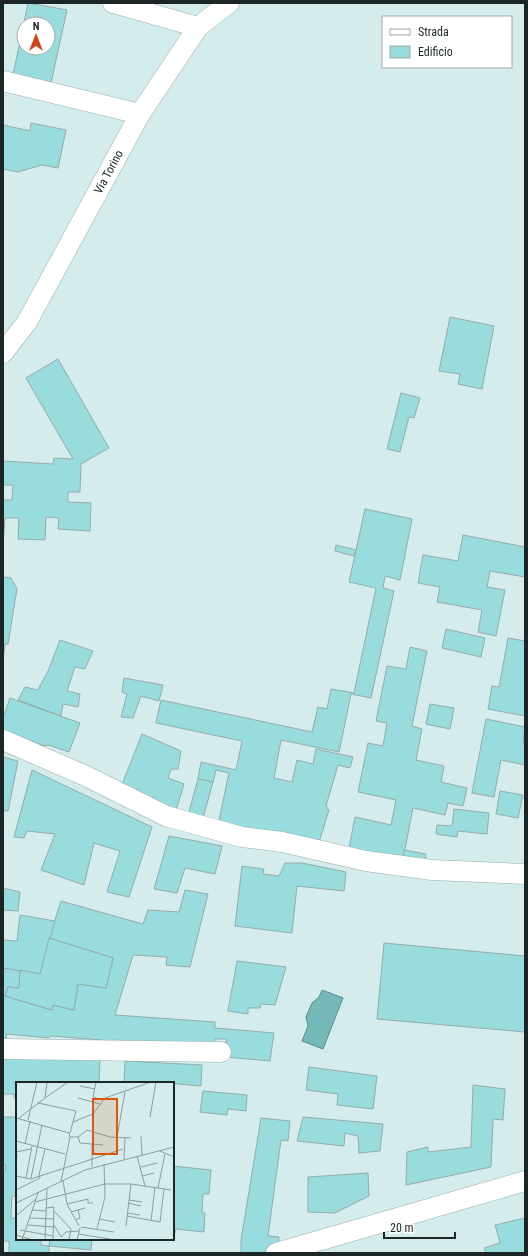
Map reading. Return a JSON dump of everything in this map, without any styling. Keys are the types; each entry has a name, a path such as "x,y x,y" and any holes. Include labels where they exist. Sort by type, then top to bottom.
{"street":[{"path":"113,3 198,27"},
{"name":"Via Torino","path":"3,353 27,322 140,114 198,27 229,3"},
{"path":"3,81 140,114"},
{"path":"3,740 86,776 166,816 242,837 282,842 366,861 432,870 525,873"},
{"path":"3,1049 221,1052"},
{"path":"276,1253 525,1181"}],"water":[{"path":"322,990 343,998 323,1049 302,1041 308,1026 306,1017 312,1003 319,997"}],"building":[{"path":"28,3 67,10 51,83 13,75 17,56 56,56 56,16 25,16"},
{"path":"31,123 66,130 58,168 42,165 18,172 3,169 3,125 30,131"},
{"path":"450,317 494,326 482,389 458,384 460,374 439,371"},
{"path":"58,359 109,448 81,464 80,492 68,492 68,502 91,503 90,531 58,529 59,518 46,517 45,540 18,539 19,518 5,518 3,545 3,500 12,500 13,485 3,485 3,461 53,464 54,458 73,459 26,378"},
{"path":"401,393 420,398 414,418 409,417 400,452 387,449"},
{"path":"365,509 412,519 400,580 385,576 383,588 394,591 371,698 351,694 339,752 281,740 274,778 292,782 297,760 313,764 316,749 353,757 350,768 338,765 326,806 329,810 318,846 218,825 229,773 216,770 213,782 198,779 201,762 236,770 242,741 156,723 161,700 312,732 318,707 327,709 331,689 354,693 376,588 349,582"},
{"path":"463,535 525,547 525,577 490,571 487,587 505,590 496,636 478,632 482,610 437,602 440,587 418,583 423,555 458,561"},
{"path":"336,545 356,550 354,556 335,551"},
{"path":"3,577 11,578 17,589 8,644 5,644 3,660"},
{"path":"446,629 485,638 481,657 442,648"},
{"path":"508,638 525,641 525,716 488,709 492,686 499,687"},
{"path":"60,640 93,651 85,669 75,667 67,691 80,694 78,707 63,704 61,716 18,700 25,687 38,690 49,669"},
{"path":"410,647 427,651 412,726 422,729 416,760 444,766 441,782 467,788 463,806 448,803 445,815 413,808 403,859 349,848 355,817 391,825 396,800 358,792 368,743 383,746 387,723 376,721 387,666 406,669"},
{"path":"124,678 163,685 159,701 141,696 133,718 121,717 127,694 122,692"},
{"path":"10,698 80,723 69,752 48,745 45,746 3,731 3,718"},
{"path":"430,704 454,708 450,729 426,724"},
{"path":"486,719 525,727 523,744 525,745 525,765 501,760 494,797 472,793"},
{"path":"142,734 181,751 178,769 171,769 168,778 184,784 175,814 119,792"},
{"path":"3,757 18,761 8,811 3,810"},
{"path":"32,770 152,827 129,897 107,892 120,851 94,843 84,885 41,870 55,834 27,831 24,838 14,837"},
{"path":"198,779 213,782 202,822 187,819"},
{"path":"500,791 523,795 518,818 496,814"},
{"path":"454,809 489,813 487,834 458,831 457,837 436,834 437,825 452,826"},
{"path":"169,836 222,846 215,874 185,868 177,893 154,889"},
{"path":"404,850 426,854 425,862 403,859"},
{"path":"285,863 302,863 346,872 344,891 297,886 292,933 235,926 242,866 264,869 263,874 279,876"},
{"path":"3,888 20,892 18,911 3,910"},
{"path":"185,890 208,894 190,967 166,965 167,957 133,955 115,1015 215,1022 215,1028 274,1033 270,1061 225,1057 226,1039 215,1039 214,1047 115,1040 115,1046 102,1045 102,1040 51,1036 49,1038 7,1034 5,1043 3,1043 3,968 20,970 19,988 8,987 5,996 52,1010 53,1005 74,1010 78,984 106,988 113,958 49,938 61,901 143,924 148,910 179,912"},
{"path":"20,915 55,921 40,974 3,968 3,940 17,941"},
{"path":"49,938 113,958 106,988 78,984 74,1010 53,1005 52,1010 5,996 8,987 19,988 20,970 40,974"},
{"path":"384,943 525,956 525,1032 377,1019"},
{"path":"237,961 286,967 275,1005 261,1004 260,1008 248,1008 248,1014 228,1011"},
{"path":"3,1052 100,1060 99,1082 16,1082 16,1098 14,1098 14,1094 3,1094"},
{"path":"125,1061 202,1065 201,1086 174,1084 174,1082 124,1082"},
{"path":"309,1067 377,1076 373,1109 337,1105 338,1094 306,1090"},
{"path":"473,1085 505,1089 503,1120 493,1119 491,1167 406,1185 407,1152 428,1147 428,1152 471,1147"},
{"path":"203,1091 247,1095 246,1111 228,1109 227,1115 200,1112"},
{"path":"3,1117 16,1117 16,1196 12,1196 11,1218 16,1218 16,1240 41,1240 41,1245 49,1246 49,1253 9,1253 9,1241 3,1241 3,1171 5,1171 6,1165 3,1165"},
{"path":"303,1117 383,1124 380,1151 359,1153 358,1136 345,1133 344,1146 297,1141"},
{"path":"261,1118 290,1121 288,1141 281,1140 268,1236 279,1237 278,1248 261,1253 241,1253 241,1240"},
{"path":"174,1166 211,1170 209,1194 203,1194 202,1213 205,1213 204,1232 176,1229 175,1233"},
{"path":"368,1173 369,1196 335,1213 308,1212 308,1177"},
{"path":"525,1218 525,1253 486,1253 484,1248 500,1243 495,1225"},
{"path":"50,1240 92,1240 91,1250 49,1246"}]}
